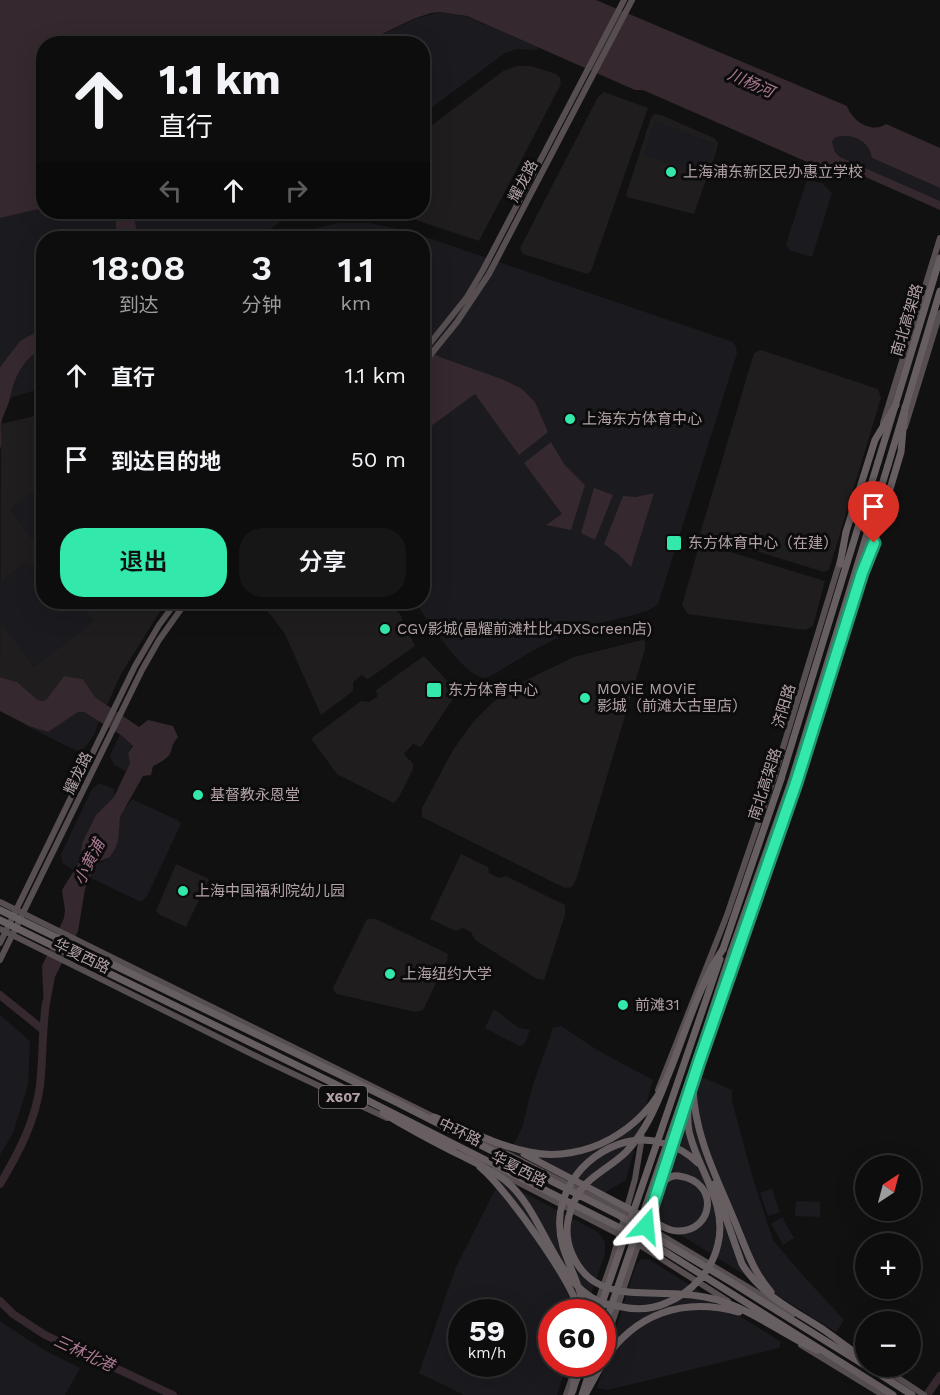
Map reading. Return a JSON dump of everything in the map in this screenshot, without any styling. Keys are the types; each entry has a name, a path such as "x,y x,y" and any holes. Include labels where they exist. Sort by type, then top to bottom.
{"highway":[{"name":"南北高架路","path":"603,1299 781,779 940,258"},
{"name":"南北高架路","path":"614,1299 791,782 940,291"},
{"path":"840,564 846,532 875,440 896,405"},
{"path":"862,573 874,543 901,452 905,407"},
{"name":"中环路","path":"0,910 396,1102 620,1216 855,1359"},
{"name":"中环路","path":"0,920 339,1086 656,1246 893,1395"},
{"path":"723,949 707,975 658,1102 640,1135 625,1152 581,1189 570,1209 567,1243 577,1265 599,1285 628,1292 703,1296 724,1302 836,1358"},
{"path":"339,1086 419,1134 506,1181 528,1205 564,1271 580,1289 600,1302 631,1310 659,1306 676,1299 695,1284 706,1271 718,1243 720,1227 718,1208 689,1130 688,1117 695,1063"},
{"path":"502,1145 531,1153 564,1154 613,1138 645,1112 666,1081"},
{"path":"692,1083 696,1121 708,1160 755,1270 778,1300"},
{"path":"396,1102 502,1145 675,1231 695,1227 704,1219 708,1205 707,1195 702,1185 690,1178 675,1175 655,1189 646,1206"},
{"path":"583,1299 562,1245 558,1223 561,1206 569,1185 582,1166 596,1154 612,1146 630,1141 662,1143 677,1148 695,1160 707,1173 723,1204 742,1263 760,1287 855,1352"},
{"path":"473,1162 487,1172 505,1191 572,1290 575,1299"},
{"path":"616,1345 624,1335 644,1320 669,1310 698,1305 722,1307 752,1315"},
{"path":"572,1392 575,1377"},
{"path":"572,1392 577,1377"},
{"path":"585,1395 589,1377"},
{"path":"585,1395 594,1377"},
{"name":"中环路","path":"883,1377 912,1395"},
{"path":"886,1377 894,1384"}],"main road":[{"name":"耀龙路","path":"430,355 473,300 489,274 624,0"},
{"name":"耀龙路","path":"430,343 472,288 632,0"},
{"name":"济阳路","path":"598,1299 626,1214 647,1120 727,915 774,777 940,238"},
{"path":"616,1311 796,783 940,313"},
{"name":"耀龙路","path":"20,912 105,728 146,646 171,609"},
{"name":"耀龙路","path":"0,943 20,912 159,640 181,609"},
{"name":"华夏西路","path":"0,902 626,1214 855,1352"},
{"name":"耀龙路","path":"0,960 6,932"},
{"name":"华夏西路","path":"6,932 266,1061 493,1169 620,1234 882,1395"},
{"path":"566,1395 572,1377"},
{"path":"897,1377 922,1393"}],"shaded area":[{"path":"441,12 465,16 538,47 537,50 517,49 505,53 430,109 430,36 380,36 414,19"},
{"path":"517,66 531,66 556,74 561,84 479,241 413,219 430,219 430,127 503,71"},
{"path":"604,92 648,108 591,271 587,274 523,254 520,248 598,97"},
{"name":"上海浦东新区民办惠立学校","path":"654,114 714,138 718,143 694,214 626,195"},
{"path":"655,121 716,144 710,167 701,164 697,175 643,154"},
{"path":"844,135 862,142 872,158 940,188 940,201 840,157 835,152 832,142 834,138"},
{"path":"807,180 822,183 832,193 812,257 789,250 786,244"},
{"path":"36,210 36,219 115,219 116,231 36,231 36,332 20,341 0,367 0,218"},
{"path":"134,219 284,219 268,231 136,231"},
{"name":"上海东方体育中心","path":"339,223 369,223 408,231 307,231"},
{"name":"上海东方体育中心","path":"430,239 733,342 737,353 658,604 645,611 579,629 560,637 486,678 467,669 437,634 420,609 430,609"},
{"path":"761,350 878,389 881,398 829,570 824,572 700,534 754,353"},
{"path":"36,353 36,390 10,398 17,376"},
{"path":"36,416 36,609 162,609 121,674 107,705 95,697 83,679 64,676 43,701 38,700 17,682 0,677 1,424"},
{"path":"36,490 35,543 10,509"},
{"path":"704,544 825,581 813,626 805,630 688,614 682,605 699,546"},
{"path":"36,562 36,609 84,609 94,622 34,667 0,621 0,582 26,563 29,568"},
{"path":"264,609 396,609 415,646 371,677 367,679 362,675 353,682 353,691 321,715 285,634"},
{"path":"645,641 645,649 572,887 565,888 422,817 422,808 453,750 473,722 492,703 518,684 574,657"},
{"path":"424,656 456,690 456,694 421,747 413,744 404,754 413,764 413,769 394,803 337,774 312,740 361,701 369,702 378,696 376,690"},
{"path":"78,712 84,712 99,720 94,735 81,753 21,723 47,732"},
{"path":"120,734 132,745 128,753 130,763 126,771 114,765 110,756"},
{"path":"99,783 114,789 114,797 96,815 82,843 80,861 73,870 62,863 61,854 92,789"},
{"path":"132,799 181,824 147,896 141,902 91,878 95,868 109,857 114,849 122,812"},
{"path":"461,854 488,867 489,873 499,878 506,876 565,905 565,915 544,980 537,979 475,940 471,932 463,928 456,931 430,919"},
{"name":"上海中国福利院幼儿园","path":"176,864 209,879 186,927 156,911"},
{"name":"上海纽约大学","path":"367,919 376,919 448,954 447,961 423,1010 415,1012 337,994 334,991 333,988"},
{"path":"494,1009 519,1028 530,1030 525,1043 518,1045 485,1028"},
{"path":"0,1015 30,1041 28,1085 13,1133 0,1155"},
{"path":"561,1026 599,1051 653,1080 626,1180 599,1196 509,1153 522,1128 532,1088 553,1028"},
{"path":"699,1076 732,1090 732,1101 753,1179 773,1240 844,1320 836,1332 652,1217"},
{"path":"500,1180 598,1232 605,1242 605,1254 589,1299 538,1299 538,1377 563,1377 557,1395 464,1395 419,1373 456,1267"},
{"path":"772,1189 780,1212 768,1216 760,1193"},
{"path":"796,1201 820,1202 820,1217 795,1216"},
{"path":"782,1217 794,1238 783,1245 771,1224"},
{"path":"641,1259 650,1260 781,1342 779,1348 608,1390 597,1388 600,1377 616,1377 616,1328 636,1265"},
{"path":"0,1321 44,1350 80,1368 65,1395 0,1395"}],"water":[{"name":"川杨河","path":"0,0 596,0 847,106 853,117 869,127 881,127 886,124 940,148 940,188 872,158 867,146 858,139 840,136 834,138 832,142 835,152 840,157 940,201 940,210 836,164 829,164 821,168 467,16 440,12 413,19 378,36 36,36 36,210 0,218"},
{"path":"115,219 134,219 137,231 116,231"},
{"path":"36,332 36,352 25,363 14,382 2,422 0,449 0,367 20,341"},
{"path":"430,352 522,389 535,402 548,432 519,455 475,394 430,427"},
{"path":"551,442 564,464 585,485 571,530 546,525 562,514 524,463"},
{"path":"594,488 613,495 595,540 581,533"},
{"path":"654,493 631,567 604,544 623,496 636,497"},
{"path":"64,676 83,679 95,697 139,727 148,720 173,726 178,737 169,755 153,766 151,775 143,776 120,817 115,849 110,857 101,861 94,868 85,889 78,931 55,977 50,1003 44,1011 42,966 64,918 62,890 80,861 82,843 96,815 114,797 130,763 128,753 133,746 121,735 84,712 78,712 48,732 29,726 0,711 0,677 17,682 38,700 43,701"}],"waterway":[{"path":"0,995 42,1029"},
{"name":"小黄浦","path":"0,1184 25,1137 38,1099 46,1003"},
{"name":"三林北港","path":"0,1301 13,1314 45,1335 173,1395"},
{"path":"927,1395 940,1376"}],"place":[{"name":"上海浦东新区民办惠立学校","path":"671,172"},
{"name":"上海东方体育中心","path":"570,419"},
{"name":"东方体育中心（在建）","path":"674,543"},
{"name":"CGV影城(晶耀前滩杜比4DXScreen店)","path":"385,629"},
{"name":"东方体育中心","path":"434,690"},
{"name":"MOViE MOViE 影城（前滩太古里店）","path":"585,698"},
{"name":"基督教永恩堂","path":"198,795"},
{"name":"上海中国福利院幼儿园","path":"183,891"},
{"name":"上海纽约大学","path":"390,974"},
{"name":"前滩31","path":"623,1005"}],"route":[{"path":"646,1226 699,1062 796,783 862,573 874,543"}]}
